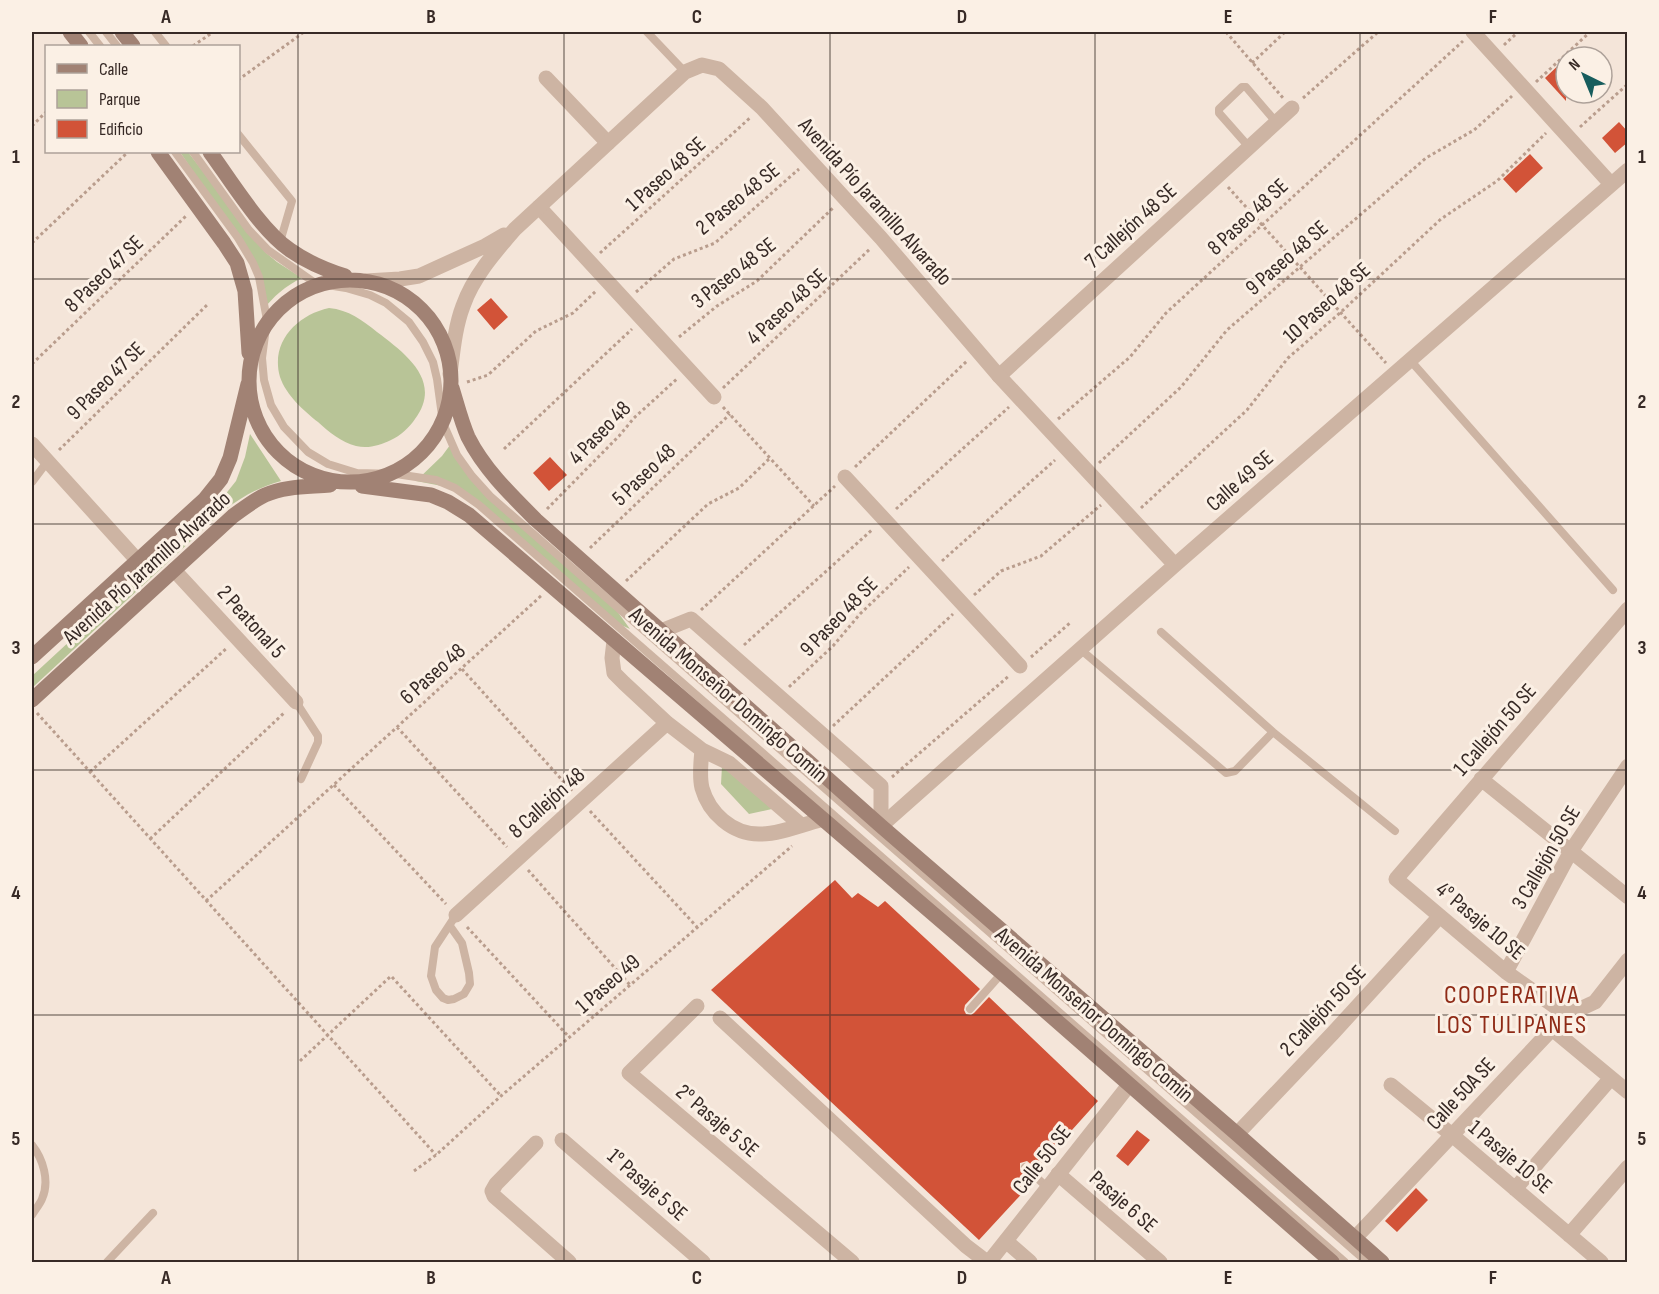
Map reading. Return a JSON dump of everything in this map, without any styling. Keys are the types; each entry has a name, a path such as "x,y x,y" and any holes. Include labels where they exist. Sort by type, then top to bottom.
{"main road":[{"path":"70,32 80,45"},
{"path":"122,32 132,45"},
{"path":"159,153 237,263 245,291 253,399 270,438 283,454 299,467 337,484"},
{"path":"211,153 259,218 280,242 310,262 358,279"},
{"path":"250,372 256,342 267,320 280,306 315,283 331,279 358,279"},
{"name":"Avenida Monseñor Domingo Comin","path":"358,279 384,287 400,296 428,322 446,356 461,420 473,446 506,490 536,520 881,826 1237,1134 1382,1263"},
{"name":"Avenida Pío Jaramillo Alvarado","path":"32,657 205,499 221,478 230,458 250,372"},
{"path":"362,486 379,482 396,474 424,453 443,423 449,406 451,381"},
{"name":"Avenida Pío Jaramillo Alvarado","path":"32,700 233,516 263,495 288,489 337,484"},
{"name":"Avenida Monseñor Domingo Comin","path":"337,484 431,495 469,515 1002,973 1332,1263"}],"street":[{"path":"1473,32 1611,184"},
{"name":"Avenida Pío Jaramillo Alvarado","path":"685,72 702,65 719,69 762,108 881,238 999,376 1175,565"},
{"path":"451,381 454,342 463,306 475,280 493,254 515,229 685,72"},
{"path":"546,78 608,143"},
{"name":"7 Callejón 48 SE","path":"999,376 1292,108"},
{"name":"Calle 49 SE","path":"881,826 1175,565 1628,170"},
{"path":"539,207 714,397"},
{"path":"358,279 400,279 419,276 485,246 515,229"},
{"path":"32,444 138,561"},
{"path":"845,477 1020,666"},
{"name":"2 Peatonal 5","path":"174,570 296,702"},
{"name":"1 Callejón 50 SE","path":"1396,879 1628,609"},
{"name":"Avenida Monseñor Domingo Comin","path":"661,631 691,619 881,786 881,826"},
{"name":"Avenida Monseñor Domingo Comin","path":"614,641 612,658 614,673 667,723 702,750 729,763 801,825"},
{"name":"8 Callejón 48","path":"453,921 667,723"},
{"name":"Avenida Monseñor Domingo Comin","path":"702,750 700,772 702,787 709,805 723,821 733,828 745,833 762,835 823,819"},
{"name":"3 Callejón 50 SE","path":"1506,972 1571,851 1628,766"},
{"path":"1481,779 1628,897"},
{"name":"4° Pasaje 10 SE","path":"1396,879 1506,972 1567,1015"},
{"name":"2 Callejón 50 SE","path":"1237,1134 1440,916"},
{"name":"Calle 50A SE","path":"1355,1238 1552,1029 1567,1015 1595,1002 1628,960"},
{"name":"2° Pasaje 5 SE","path":"697,1006 629,1073 852,1263"},
{"path":"720,1018 966,1246 988,1263"},
{"path":"1552,1029 1628,1092"},
{"path":"1515,1189 1611,1078"},
{"name":"Calle 50 SE","path":"988,1263 1129,1085"},
{"name":"1 Pasaje 10 SE","path":"1391,1085 1602,1263"},
{"name":"1° Pasaje 5 SE","path":"562,1140 703,1263"},
{"path":"536,1143 492,1191 494,1196 569,1263"},
{"path":"1569,1235 1628,1167"},
{"name":"Pasaje 6 SE","path":"1058,1174 1160,1263"},
{"path":"1006,1241 1030,1263"}],"lane":[{"path":"89,32 99,45"},
{"path":"106,32 116,45"},
{"path":"155,32 165,45"},
{"path":"647,32 685,72"},
{"path":"1250,147 1219,113 1219,109 1242,87 1246,87 1276,122"},
{"path":"240,136 292,201 280,242"},
{"name":"Avenida Monseñor Domingo Comin","path":"176,153 237,238 260,277 267,320 262,358 264,380 271,405 284,427 308,452 328,464 357,473 396,474 436,480 455,488 479,505 1345,1263"},
{"name":"Avenida Monseñor Domingo Comin","path":"194,153 249,230 268,250 315,283 370,295 386,303 409,322 433,362 443,423 457,455 490,496 1367,1263"},
{"path":"1410,360 1612,590"},
{"path":"32,482 47,462"},
{"path":"1161,632 1273,732 1395,831"},
{"path":"1080,650 1226,772 1235,771 1273,732"},
{"path":"296,702 318,736 318,742 301,779"},
{"path":"453,921 462,943 470,984 464,994 448,1000 436,990 431,975 435,947 453,921"},
{"path":"970,1009 1002,973"},
{"path":"32,1145 40,1158 46,1178 42,1199 32,1215"},
{"path":"1025,1167 1048,1188"},
{"path":"106,1263 153,1213"}],"path":[{"path":"194,45 213,32"},
{"path":"240,79 304,32"},
{"path":"1226,32 1292,108 1378,32"},
{"path":"1252,63 1285,32"},
{"name":"8 Paseo 48 SE","path":"1048,428 1130,357 1166,313 1473,32"},
{"name":"9 Paseo 48 SE","path":"1088,472 1181,387 1227,330 1426,158 1474,130 1590,32"},
{"path":"1569,138 1628,84"},
{"name":"1 Paseo 48 SE","path":"590,262 762,108"},
{"path":"32,126 45,113"},
{"name":"10 Paseo 48 SE","path":"1131,518 1247,410 1288,357 1341,312 1441,219 1497,181 1556,124"},
{"path":"32,243 127,153"},
{"name":"2 Paseo 48 SE","path":"626,302 674,259 715,243 810,159"},
{"path":"1218,176 1395,373"},
{"name":"3 Paseo 48 SE","path":"668,347 717,306 757,281 844,197"},
{"name":"8 Paseo 47 SE","path":"32,364 197,206"},
{"name":"4 Paseo 48 SE","path":"714,397 881,238"},
{"path":"451,381 488,375 536,331 573,313 607,281"},
{"name":"9 Paseo 47 SE","path":"47,462 207,305"},
{"path":"504,449 642,319"},
{"name":"4 Paseo 48","path":"536,520 634,418 688,369"},
{"path":"714,397 814,506"},
{"name":"5 Paseo 48","path":"579,558 730,414"},
{"path":"931,570 1067,449"},
{"path":"616,591 708,504 739,488 770,458"},
{"name":"9 Paseo 48 SE","path":"779,697 833,646 860,614 919,557"},
{"name":"6 Paseo 48","path":"206,901 552,585"},
{"path":"898,772 1071,623"},
{"path":"90,772 237,639"},
{"path":"150,839 296,702"},
{"path":"32,707 436,1155"},
{"name":"1 Paseo 49","path":"414,1171 436,1155 501,1096 796,842"},
{"path":"300,1061 391,976 501,1096"}],"green space":[{"path":"181,153 189,153 265,252 302,278 280,292 262,311 259,281 235,234"},
{"path":"329,308 349,313 371,328 409,359 423,381 425,392 423,405 415,419 401,434 379,445 356,446 331,433 301,408 280,377 279,352 289,332 306,317"},
{"path":"250,434 281,481 235,502 221,513 32,688 32,676 216,506 236,481"},
{"path":"453,441 457,460 617,611 630,629 612,621 466,496 442,486 416,481 442,456"},
{"path":"722,766 772,809 749,814 721,784"}],"building":[{"path":"1554,69 1554,88 1545,78"},
{"path":"1619,122 1628,132 1628,142 1615,153 1602,138"},
{"path":"1530,154 1543,168 1516,193 1503,179"},
{"path":"491,298 508,317 494,330 477,310"},
{"path":"550,457 567,475 549,491 533,473"},
{"path":"835,880 852,898 858,893 878,907 885,901 980,989 965,1005 966,1014 974,1013 989,997 1098,1101 1037,1169 1027,1161 1020,1163 1020,1169 1029,1178 1024,1183 1027,1188 979,1240 711,990"},
{"path":"1137,1130 1150,1140 1128,1166 1116,1156"},
{"path":"1416,1188 1428,1200 1397,1232 1385,1221"}],"district":[{"name":"COOPERATIVA LOS TULIPANES","path":"1512,1009"}]}
